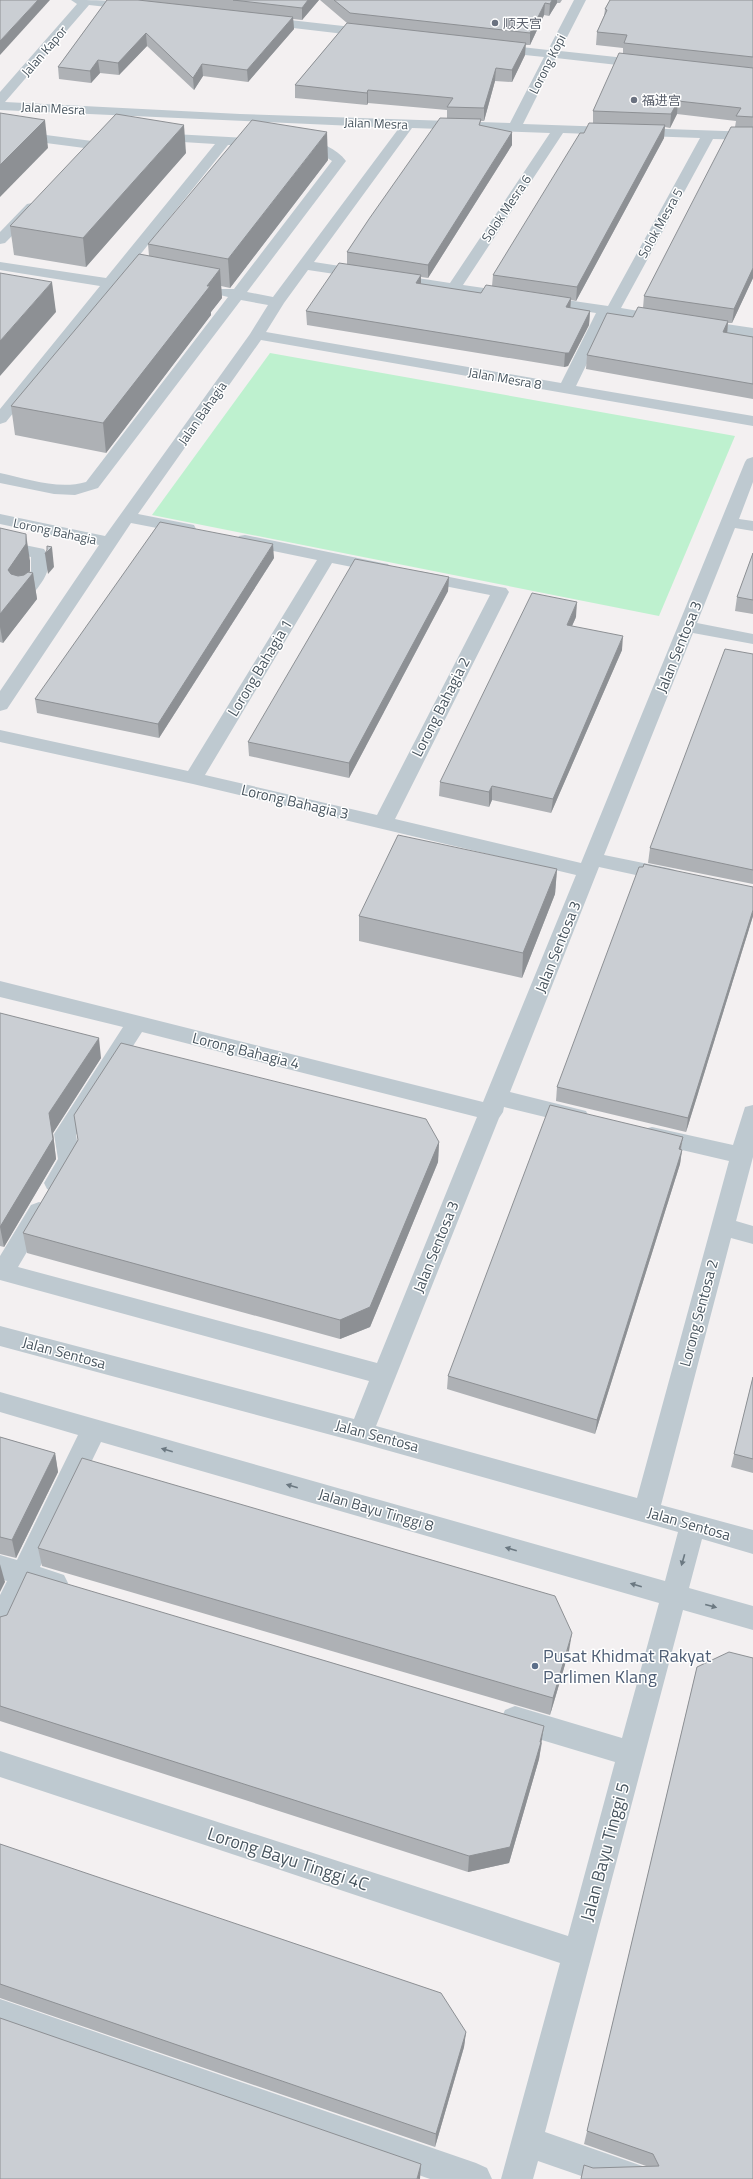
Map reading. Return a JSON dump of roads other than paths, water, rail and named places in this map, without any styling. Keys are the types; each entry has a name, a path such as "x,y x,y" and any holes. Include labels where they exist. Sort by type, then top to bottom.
{"street":[{"path":"83,0 149,8"},
{"name":"Jalan Kapor","path":"0,100 16,84 83,0"},
{"name":"Lorong Kopi","path":"514,128 580,0"},
{"path":"252,20 378,34"},
{"path":"481,46 660,66"},
{"path":"0,83 16,84"},
{"name":"Jalan Mesra","path":"0,106 408,124 753,136"},
{"path":"113,124 123,112"},
{"name":"Jalan Bahagia","path":"0,704 109,542 129,517 257,335 277,302 408,124"},
{"name":"Solok Mesra 6","path":"454,287 559,129"},
{"path":"0,133 92,145"},
{"path":"81,156 102,135"},
{"name":"Solok Mesra 5","path":"566,389 608,311 708,135"},
{"path":"0,478 54,489 75,490 92,485 338,161 335,155 327,150 308,145 140,137"},
{"path":"0,419 225,140"},
{"path":"0,240 43,195"},
{"path":"304,265 753,333"},
{"path":"0,266 65,276 114,278 134,276"},
{"path":"52,291 65,276"},
{"path":"208,289 277,302"},
{"name":"Jalan Mesra 8","path":"257,335 753,421"},
{"name":"Jalan Sentosa 3","path":"361,1432 495,1105 753,462"},
{"path":"129,517 205,532"},
{"name":"Lorong Bahagia","path":"0,519 109,542"},
{"path":"729,522 753,526"},
{"path":"228,537 327,557"},
{"path":"0,545 38,553 41,559 40,572 22,596"},
{"name":"Lorong Bahagia 2","path":"327,557 500,592 383,822"},
{"name":"Lorong Bahagia 1","path":"193,778 327,557"},
{"path":"686,627 753,639"},
{"name":"Lorong Bahagia 3","path":"0,736 193,778 383,822 591,865 683,878"},
{"name":"Lorong Bahagia 4","path":"0,989 137,1023 495,1105 597,1121"},
{"path":"137,1023 65,1134 69,1159 2,1271 384,1375"},
{"name":"Lorong Sentosa 2","path":"646,1512 753,1114"},
{"path":"635,1130 742,1156"},
{"path":"722,1227 753,1235"},
{"name":"Jalan Sentosa","path":"0,1336 361,1432 753,1542"},
{"name":"Jalan Bayu Tinggi 8","path":"0,1402 753,1618"},
{"path":"0,1623 12,1570 94,1429"},
{"name":"Jalan Bayu Tinggi 5","path":"517,2179 693,1525"},
{"path":"12,1570 78,1590"},
{"path":"495,1713 631,1754"},
{"name":"Lorong Bayu Tinggi 4C","path":"0,1764 577,1954"},
{"path":"0,2014 476,2179"},
{"path":"528,2142 636,2179"}],"place":[{"name":"顺天宫","path":"495,23"},
{"name":"福进宫","path":"634,100"},
{"name":"Pusat Khidmat Rakyat Parlimen Klang","path":"535,1666"}]}
